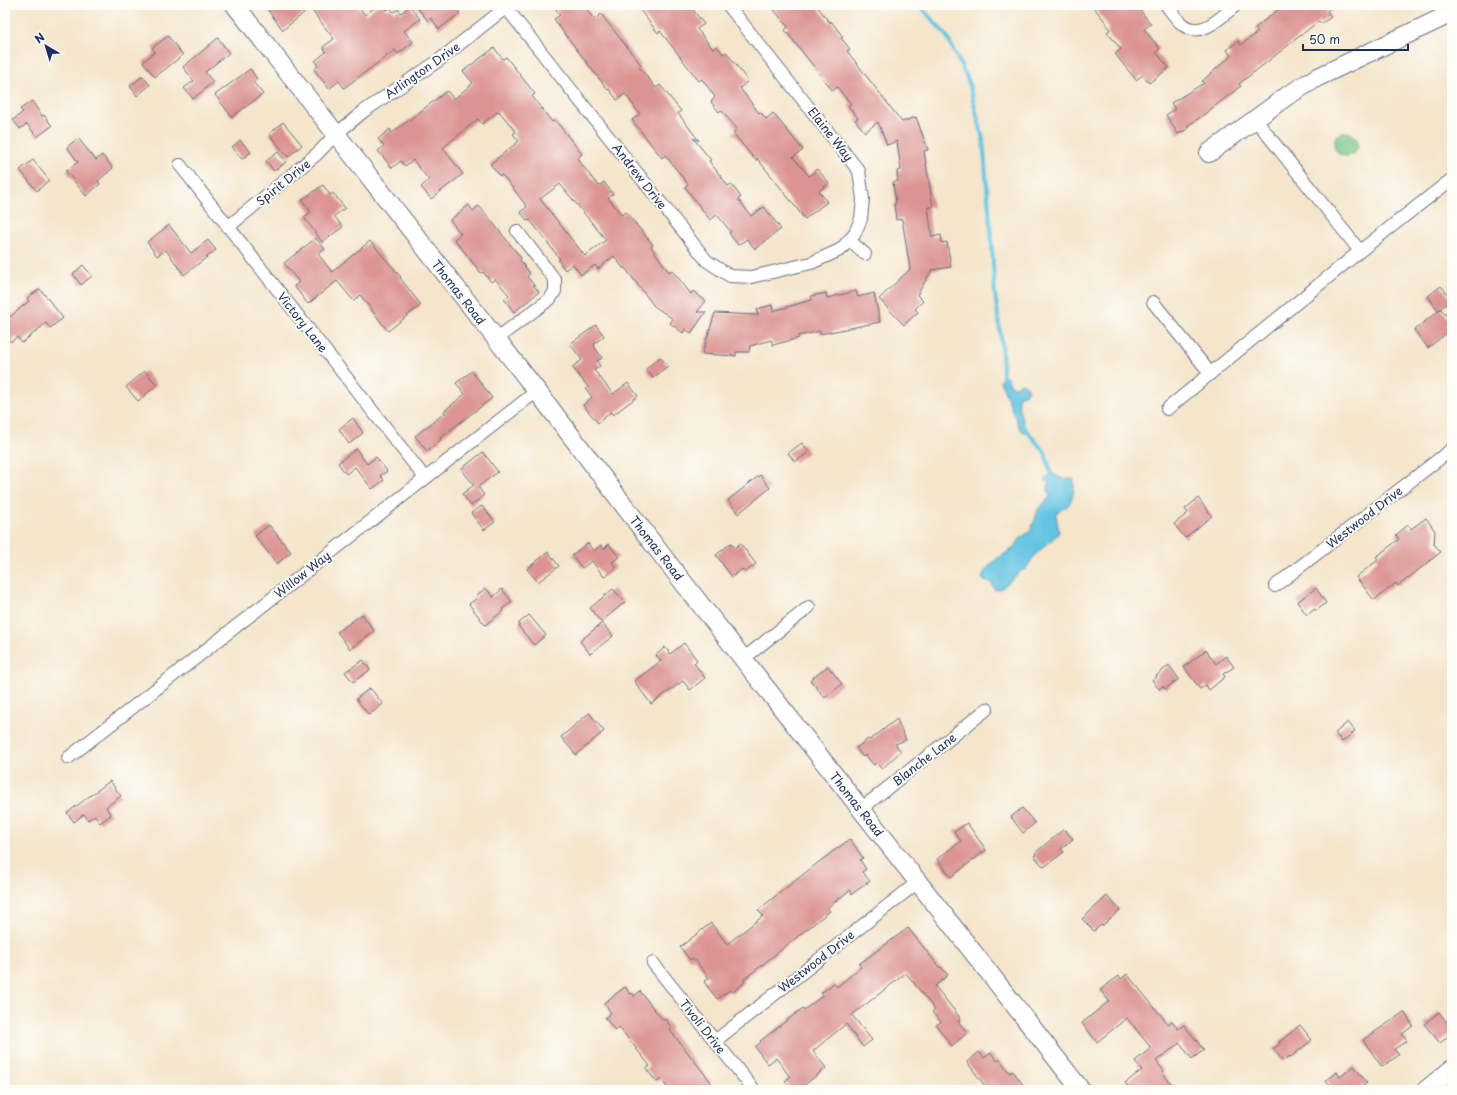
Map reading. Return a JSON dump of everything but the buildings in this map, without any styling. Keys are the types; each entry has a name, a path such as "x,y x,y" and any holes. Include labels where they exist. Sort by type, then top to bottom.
{"street":[{"name":"Thomas Road","path":"235,5 537,391 656,548 1081,1090"},
{"name":"Elaine Way","path":"728,5 859,171 863,199 861,218 854,235 840,250 811,264"},
{"path":"1166,5 1183,25 1192,30 1204,28 1215,22 1236,5"},
{"name":"Arlington Drive","path":"335,134 364,111 438,61 506,6"},
{"name":"Andrew Drive","path":"506,6 707,262 730,276 751,277 811,264"},
{"path":"1209,153 1286,96 1316,78 1452,13"},
{"path":"1255,119 1360,251"},
{"name":"Spirit Drive","path":"228,227 318,153 335,134"},
{"name":"Victory Lane","path":"180,165 425,478"},
{"path":"1166,409 1360,251 1452,179"},
{"path":"496,339 550,299 555,291 555,280 517,230"},
{"path":"849,240 865,254"},
{"path":"1153,302 1210,373"},
{"name":"Willow Way","path":"68,758 537,391"},
{"name":"Westwood Drive","path":"1276,586 1452,448"},
{"path":"743,659 809,607"},
{"name":"Blanche Lane","path":"861,809 987,709"},
{"name":"Westwood Drive","path":"715,1041 918,882"},
{"name":"Tivoli Drive","path":"653,963 754,1090"},
{"path":"1426,1090 1452,1069"}],"green space":[{"path":"1341,132 1351,132 1358,139 1358,149 1351,156 1341,156 1334,149 1334,139"}],"water":[{"path":"1003,376 1008,378 1009,383 1014,387 1022,383 1027,386 1028,391 1018,396 1019,409 1026,432 1023,432 1020,429 1000,381"},
{"path":"1051,473 1063,479 1074,479 1071,502 1056,514 1059,533 1034,556 1026,569 1021,571 1002,588 995,590 991,582 984,581 982,579 985,571 995,560 1014,548 1020,539 1030,531 1038,509 1050,496 1048,489 1049,483 1045,480"}],"waterway":[{"path":"919,5 946,35 968,80 983,139 995,294 1002,345 1004,380"},
{"path":"1023,425 1045,452 1051,473"}]}
